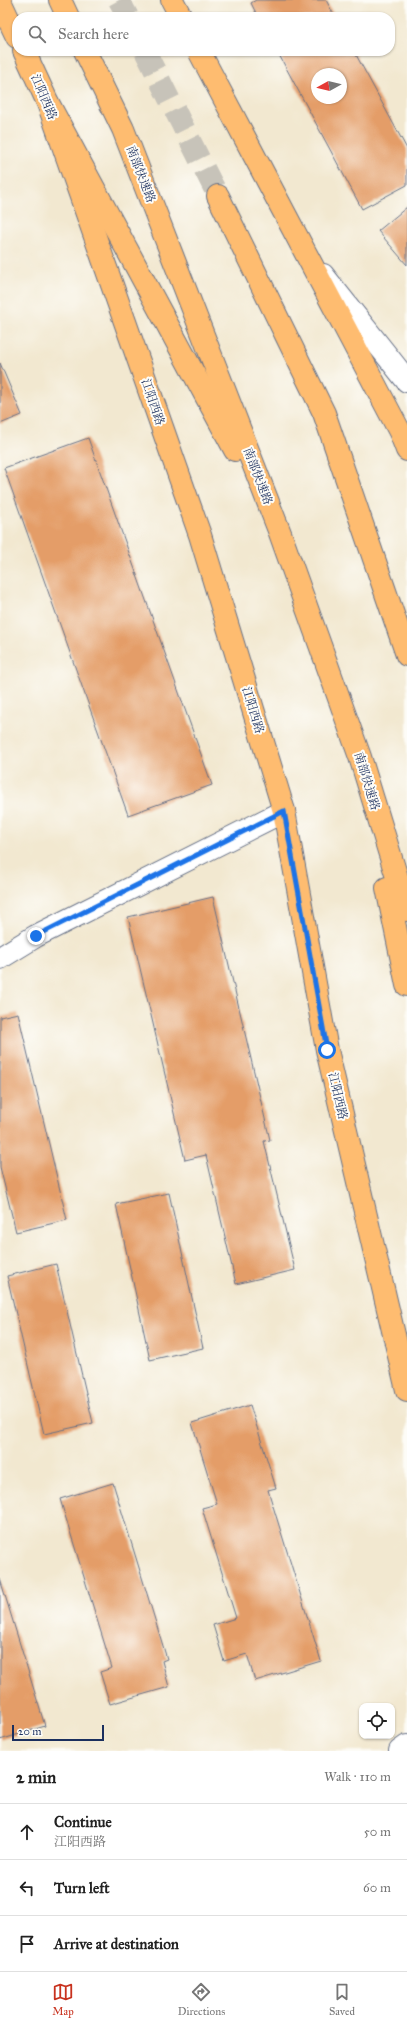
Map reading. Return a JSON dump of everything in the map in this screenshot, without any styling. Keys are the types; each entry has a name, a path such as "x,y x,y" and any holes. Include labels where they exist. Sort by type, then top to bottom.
{"main road":[{"path":"60,0 66,12"},
{"path":"172,0 178,12"},
{"path":"0,1 12,26"},
{"name":"江阳西路","path":"26,56 48,103 200,535 284,811 327,1050 407,1390"},
{"name":"南部快速路","path":"87,56 123,129 280,533 360,757 407,910"},
{"path":"202,56 400,432 407,450"},
{"path":"48,103 280,533"},
{"path":"218,196 324,413 407,655"},
{"path":"360,757 407,985"}],"street":[{"path":"308,256 407,381"},
{"path":"0,958 36,936 284,811"},
{"path":"400,1751 407,1746"}],"building":[{"path":"256,0 326,0 332,12 256,12 251,3"},
{"path":"280,56 357,56 407,149 407,185 362,209"},
{"path":"407,207 407,265 378,231"},
{"path":"0,363 22,415 0,424"},
{"path":"88,438 212,785 128,815 4,468"},
{"path":"213,897 270,1140 264,1141 295,1270 236,1284 206,1155 185,1160 128,917"},
{"path":"18,1013 67,1220 16,1232 0,1167 0,1017"},
{"path":"169,1193 203,1348 150,1360 116,1204"},
{"path":"56,1264 93,1423 44,1434 7,1276"},
{"path":"250,1405 276,1488 268,1490 321,1661 255,1681 247,1654 224,1661 213,1625 236,1618 202,1508 217,1504 192,1423"},
{"path":"113,1483 167,1659 162,1661 169,1687 110,1704 100,1672 112,1668 60,1499"},
{"path":"0,1579 45,1726 0,1740"}],"tunnel":[{"path":"119,0 125,12"},
{"path":"148,56 218,196"}],"route":[{"path":"36,936 284,811 327,1050"}]}
